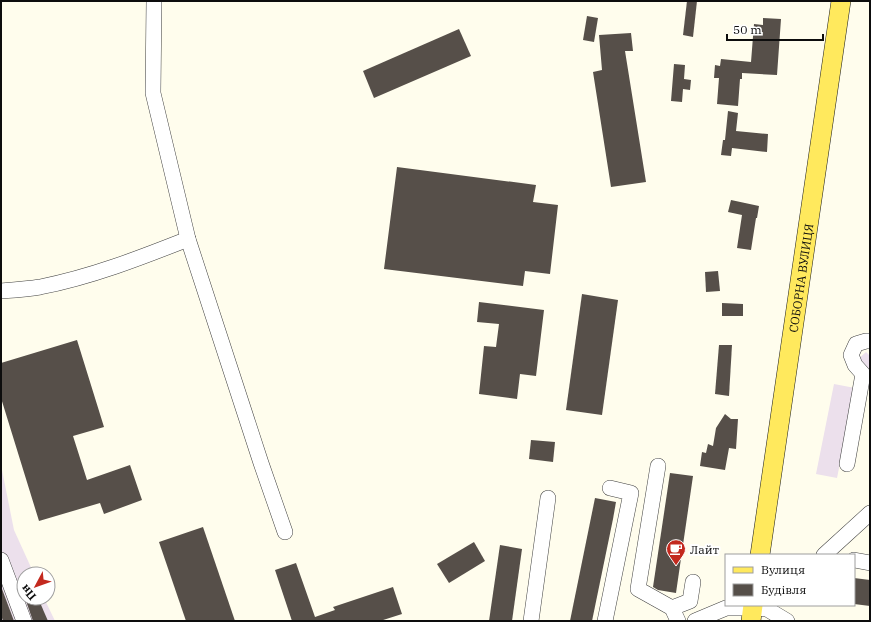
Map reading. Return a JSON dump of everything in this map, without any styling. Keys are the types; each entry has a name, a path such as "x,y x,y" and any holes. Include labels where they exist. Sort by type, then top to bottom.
{"main road":[{"name":"СОБОРНА ВУЛИЦЯ","path":"760,554 841,1"}],"street":[{"path":"154,1 153,93 188,239 285,532"},
{"path":"1,291 40,287 76,278 129,262 188,239"},
{"path":"847,464 864,374 855,365 851,355 856,344 866,340 870,341"},
{"path":"658,466 638,589 675,615 690,601 693,582"},
{"path":"605,621 631,493 610,488"},
{"path":"531,621 548,498"},
{"path":"827,554 870,513"},
{"path":"1,560 24,621"},
{"path":"855,560 870,563"},
{"path":"695,621 726,608 759,609 787,621"}],"shaded area":[{"path":"866,352 870,356 870,374 857,360"},
{"path":"834,384 855,388 837,478 816,474"},
{"path":"1,465 14,530 30,566 16,566 16,606 48,606 55,621 1,621"}],"building":[{"path":"687,1 697,1 693,37 683,35"},
{"path":"587,16 598,18 594,42 583,40"},
{"path":"763,18 781,19 777,75 742,73 742,79 740,79 738,106 717,104 719,78 714,78 715,65 720,66 721,59 751,62 754,24 763,25"},
{"path":"459,29 471,56 374,98 363,71"},
{"path":"631,33 633,51 625,51 646,182 611,187 593,72 602,70 599,35"},
{"path":"674,64 685,65 684,79 691,80 690,90 683,89 682,102 671,101"},
{"path":"728,111 738,113 736,131 768,134 767,152 732,148 731,156 721,155 723,140 725,140"},
{"path":"397,167 536,185 533,202 558,205 550,274 525,271 523,286 384,269"},
{"path":"731,200 759,206 751,250 737,248 742,215 728,212"},
{"path":"718,271 720,291 706,292 705,272"},
{"path":"582,294 618,300 602,415 566,410"},
{"path":"479,302 544,310 536,376 520,374 517,399 479,394 484,346 496,347 499,324 477,322"},
{"path":"722,303 743,304 743,316 722,316"},
{"path":"77,340 104,427 73,436 87,480 130,465 142,500 104,514 100,503 39,521 1,398 1,363"},
{"path":"719,345 732,345 729,396 715,394"},
{"path":"725,414 731,419 738,419 736,449 729,448 725,470 700,466 702,452 706,453 708,444 713,446 716,428"},
{"path":"531,440 555,442 553,462 529,459"},
{"path":"670,473 693,476 676,593 658,590 653,587"},
{"path":"595,498 616,502 613,519 592,621 570,621"},
{"path":"203,527 235,621 186,621 159,542"},
{"path":"474,542 485,561 449,583 437,564"},
{"path":"500,545 522,549 512,621 489,621"},
{"path":"296,563 315,617 335,610 333,607 393,587 402,614 380,621 292,621 275,570"},
{"path":"855,578 870,580 870,606 855,604"},
{"path":"1,589 14,621 3,621 1,615"},
{"path":"28,606 41,606 48,621 33,621"}],"place":[{"name":"Лайт","path":"676,566"}]}
